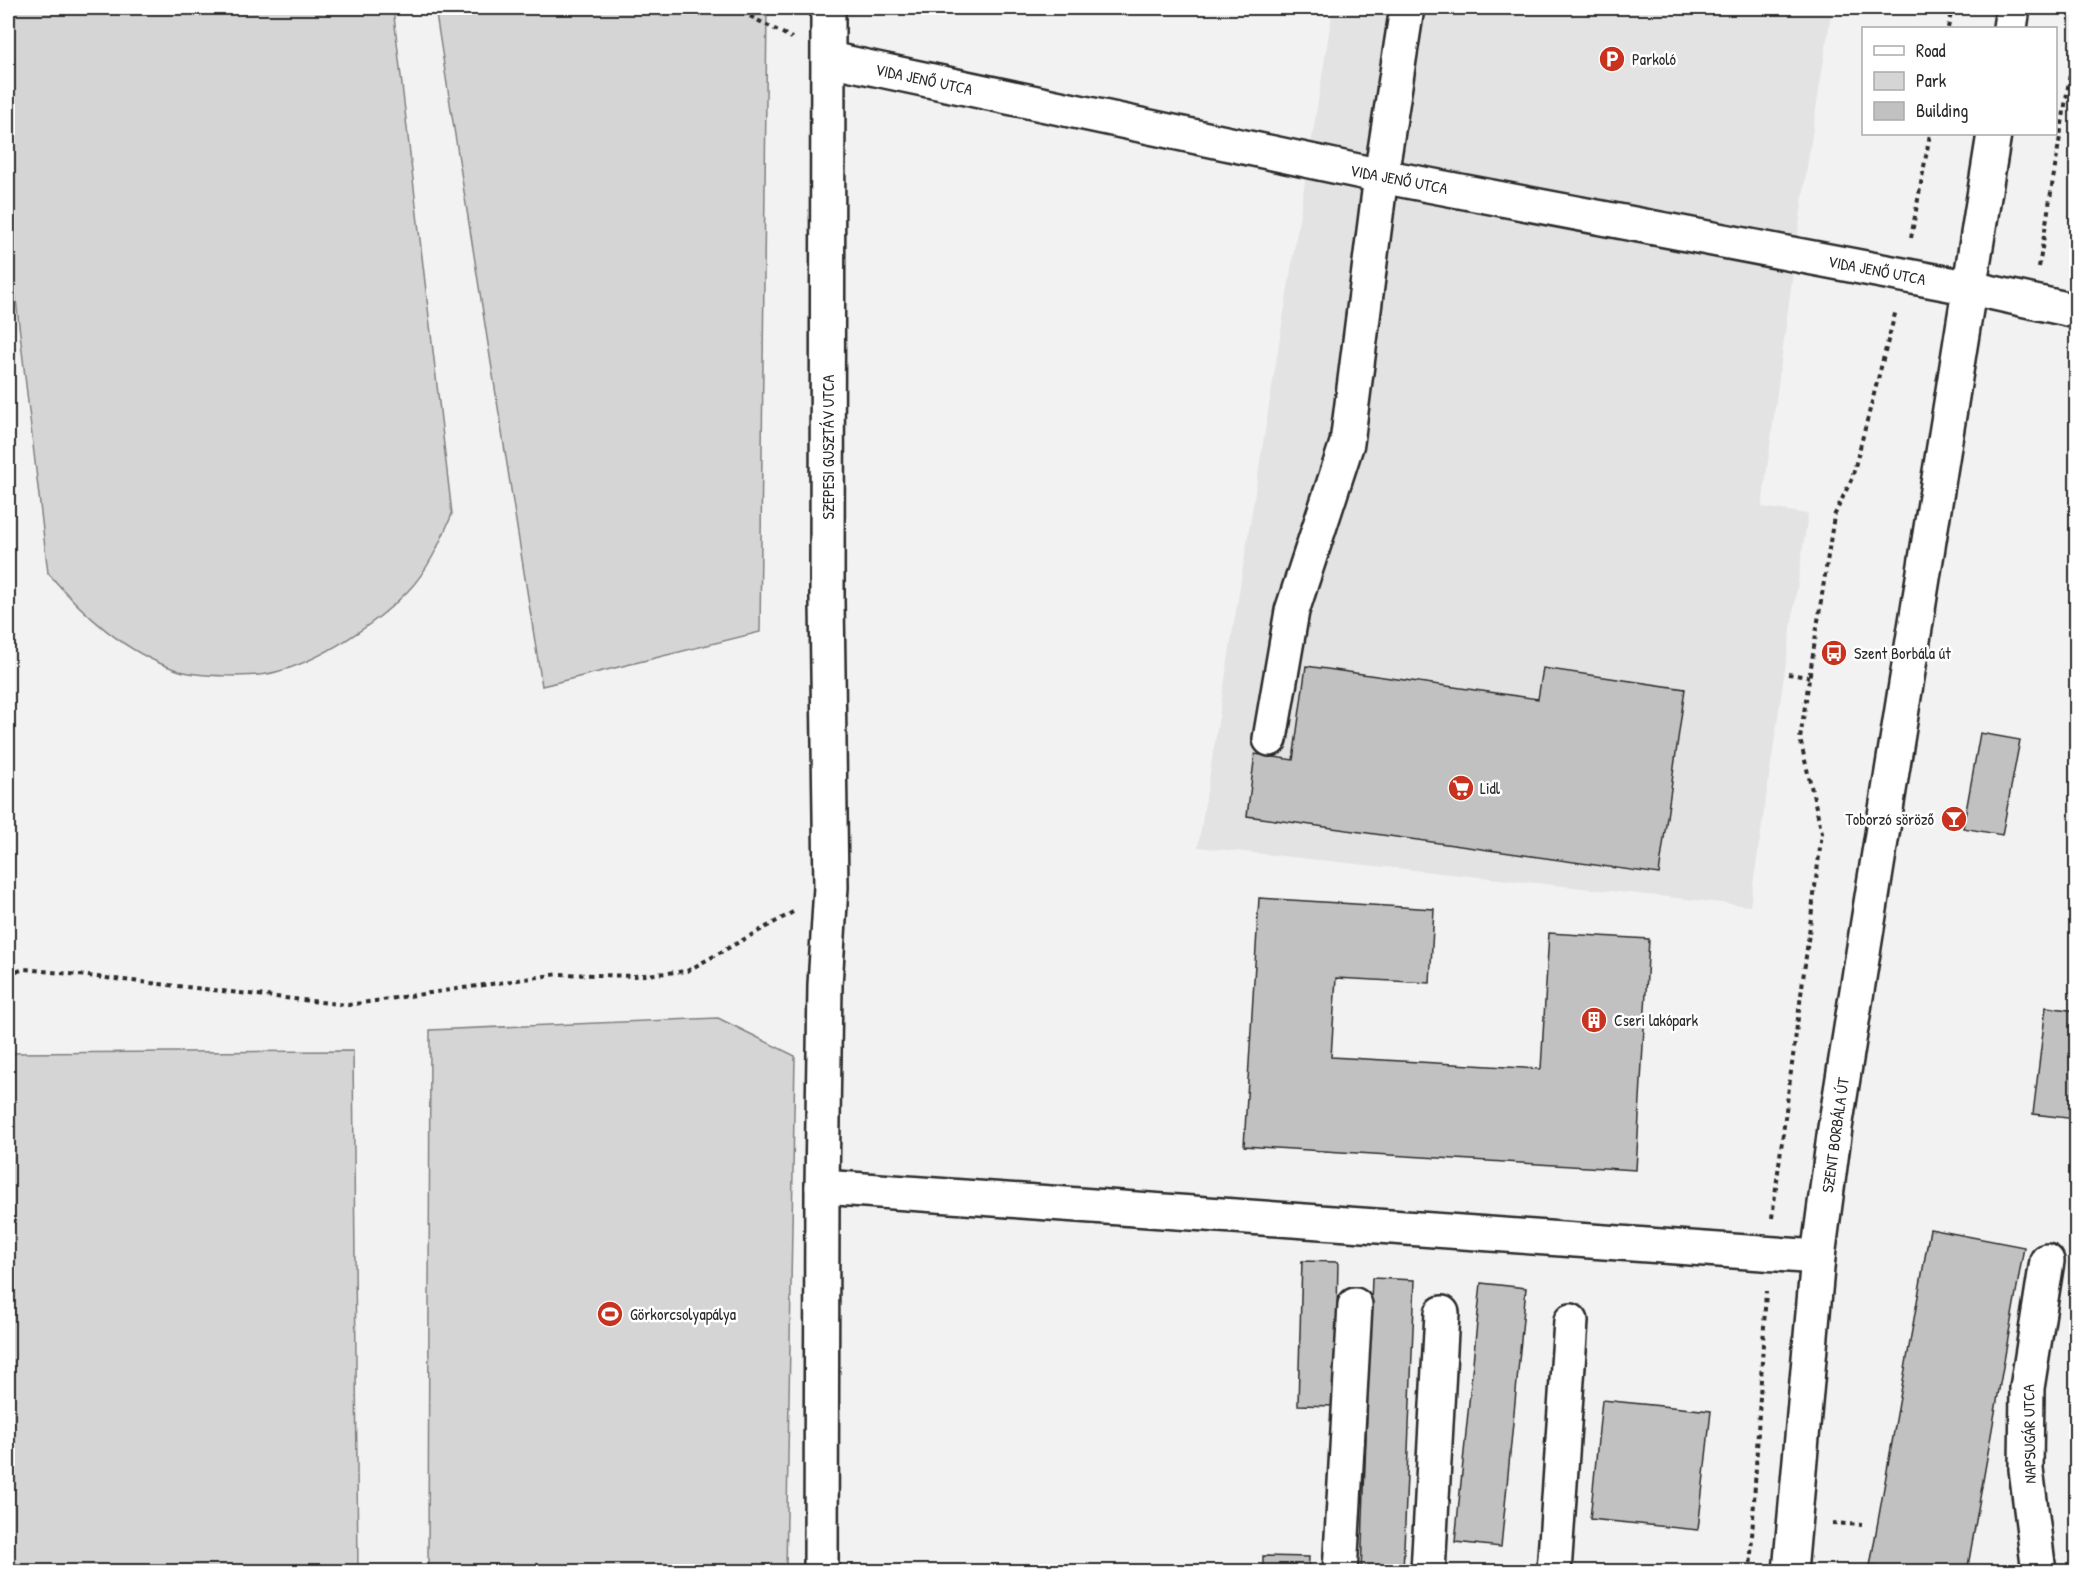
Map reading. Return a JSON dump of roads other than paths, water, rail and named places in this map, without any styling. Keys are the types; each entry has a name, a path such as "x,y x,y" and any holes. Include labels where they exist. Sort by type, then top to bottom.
{"street":[{"name":"SZEPESI GUSZTÁV UTCA","path":"821,1572 822,1187 825,985 831,887 827,601 828,8"},
{"path":"1270,739 1292,611 1347,443 1381,176 1407,8"},
{"path":"2010,27 2013,8"},
{"name":"VIDA JENŐ UTCA","path":"829,59 1381,176 1905,275 2076,311"},
{"name":"SZENT BORBÁLA ÚT","path":"1790,1572 1818,1257 1838,1105 1994,135"},
{"path":"822,1187 1818,1257"},
{"name":"NAPSUGÁR UTCA","path":"2039,1572 2026,1469 2027,1388 2047,1261"},
{"path":"1340,1572 1355,1305"},
{"path":"1428,1572 1442,1313"},
{"path":"1554,1572 1571,1321"}],"place":[{"name":"Parkoló","path":"1612,59"},
{"name":"Szent Borbála út","path":"1834,653"},
{"name":"Lidl","path":"1461,788"},
{"name":"Toborzó söröző","path":"1954,819"},
{"name":"Cseri lakópark","path":"1594,1020"},
{"name":"Görkorcsolyapálya","path":"610,1314"}]}
